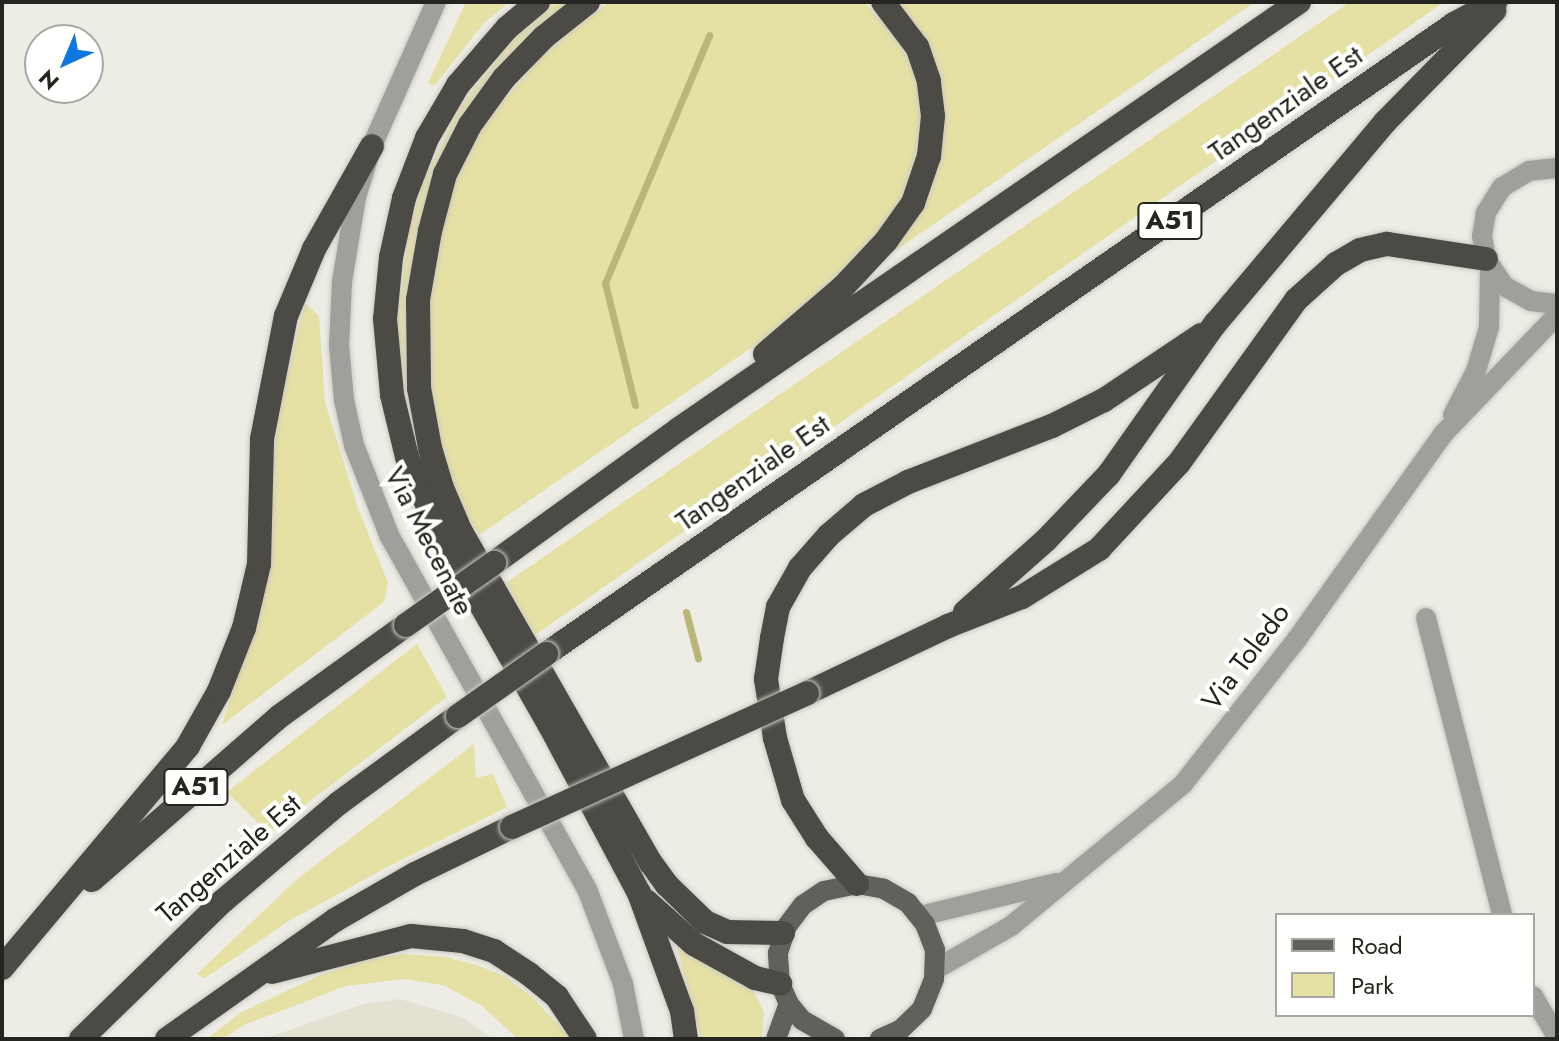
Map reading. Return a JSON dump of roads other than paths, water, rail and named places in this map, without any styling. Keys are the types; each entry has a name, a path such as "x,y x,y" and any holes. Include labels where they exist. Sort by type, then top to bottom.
{"highway":[{"path":"538,2 507,28 458,85 427,138 404,198 391,257 385,319 392,395 407,457 436,526 549,724 639,893 682,1011 686,1039"},
{"path":"588,2 544,37 504,78 470,125 445,174 418,300 419,388 430,448 442,488 460,530 612,802 667,885 705,922 727,932 783,933"},
{"path":"679,429 844,286 886,241 913,203 929,156 933,116 929,81 917,47 883,2"},
{"name":"A51","path":"2,969 161,817 280,716 679,429 1299,2"},
{"name":"Tangenziale Est","path":"81,1039 223,901 339,803 546,654 1454,24 1495,2"},
{"path":"948,626 1046,540 1109,474 1215,324 1385,122 1502,2"},
{"path":"2,969 188,746 219,691 244,628 259,564 262,439 286,316 314,249 372,146"},
{"path":"167,1039 335,920 402,881 948,626 1022,597 1099,549 1179,463 1296,300 1336,264 1360,250 1387,244 1488,263"},
{"path":"857,884 817,838 793,800 775,738 766,679 772,638 778,607 800,568 829,535 864,505 908,482 1052,426 1104,400 1215,324"},
{"path":"639,893 668,924 694,944 785,994"},
{"path":"254,976 411,936 463,941 494,951 529,974 557,997 585,1039"}],"main road":[{"path":"776,1039 785,994 778,953 783,933 791,918 809,900 832,888 857,884 893,893 920,916 933,941 936,969 932,990 915,1017 900,1030 880,1039"},
{"path":"785,994 802,1020 835,1039"}],"street":[{"name":"Via Mecenate","path":"436,2 372,146 356,197 342,282 339,345 344,400 354,445 389,535 587,889 623,984 633,1037"},
{"path":"1444,433 1476,371 1489,327 1488,263 1483,220 1497,193 1521,174 1557,168"},
{"path":"1488,263 1516,295 1538,303 1557,304"},
{"path":"1444,433 1557,315"},
{"name":"Via Toledo","path":"1060,882 1096,859 1183,784 1297,639 1444,433"},
{"path":"1426,618 1501,913"},
{"path":"920,916 1060,882"},
{"path":"936,969 1011,926 1060,882"},
{"path":"1535,999 1557,1037"}],"waterway":[{"path":"635,405 605,283 709,35"},
{"path":"686,612 698,658"}]}
